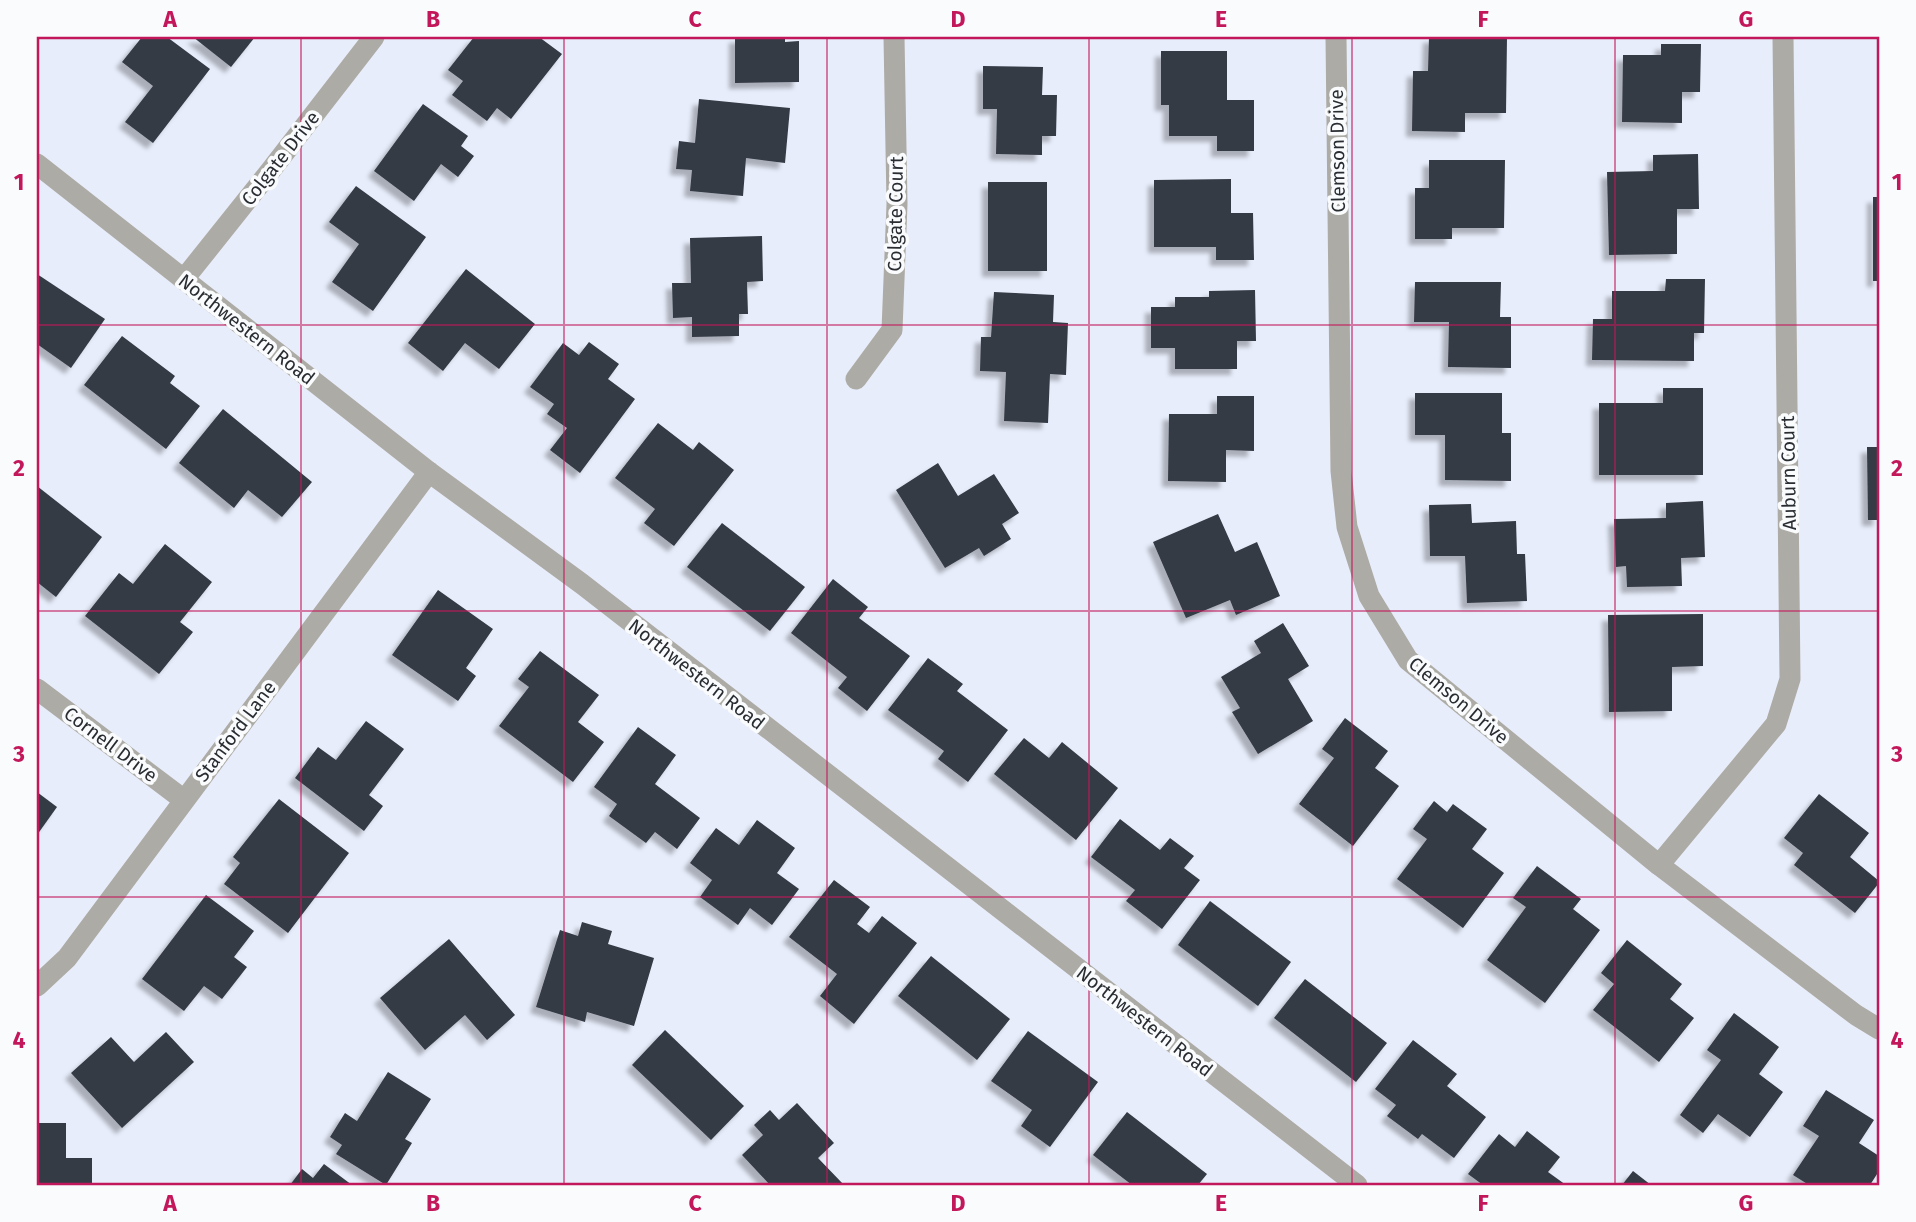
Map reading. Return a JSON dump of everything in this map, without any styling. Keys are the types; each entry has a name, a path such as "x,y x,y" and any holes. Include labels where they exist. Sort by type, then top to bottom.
{"street":[{"name":"Colgate Drive","path":"184,279 374,37"},
{"name":"Colgate Court","path":"856,379 892,330 897,204 894,37"},
{"name":"Clemson Drive","path":"1336,37 1341,471 1347,527 1369,596 1408,660 1660,865 1856,1015 1879,1029"},
{"name":"Auburn Court","path":"1660,865 1776,724 1790,678 1783,37"},
{"name":"Northwestern Road","path":"37,164 429,472 582,584 1357,1185"},
{"name":"Stanford Lane","path":"37,986 67,958 429,472"},
{"name":"Cornell Drive","path":"37,689 184,800"}],"building":[{"path":"142,37 167,37 210,69 153,143 125,122 153,86 122,62"},
{"path":"193,37 255,37 231,67"},
{"path":"474,37 539,37 562,54 511,119 497,108 487,121 452,95 463,81 448,70"},
{"path":"735,37 785,37 785,42 799,41 799,82 735,83"},
{"path":"1429,37 1507,37 1506,113 1465,113 1465,132 1412,131 1413,71 1428,71"},
{"path":"1661,44 1701,44 1700,92 1682,92 1682,123 1622,122 1623,55 1661,55"},
{"path":"1161,51 1227,51 1227,100 1254,100 1254,151 1217,151 1217,136 1169,136 1169,105 1161,105"},
{"path":"983,66 1043,67 1042,95 1057,95 1056,136 1042,136 1042,155 996,154 997,109 983,109"},
{"path":"699,99 790,108 785,163 746,158 743,196 690,191 692,170 676,169 679,141 695,143"},
{"path":"423,104 468,136 461,146 474,156 458,177 441,164 414,201 374,171"},
{"path":"1698,154 1699,209 1677,209 1677,254 1609,255 1607,172 1653,171 1653,155"},
{"path":"1429,160 1505,160 1504,228 1452,228 1452,239 1415,239 1415,188 1429,188"},
{"path":"1231,179 1231,213 1253,213 1254,260 1216,260 1216,247 1154,247 1154,180"},
{"path":"988,182 1047,182 1047,271 988,271"},
{"path":"356,186 426,237 373,311 332,282 359,244 329,222"},
{"path":"1873,197 1879,197 1879,281 1873,281"},
{"path":"762,236 763,281 747,282 748,314 739,314 739,336 692,337 692,317 673,318 672,283 691,283 690,238"},
{"path":"466,269 535,324 499,369 465,343 443,371 408,343"},
{"path":"37,274 105,319 71,368 37,344"},
{"path":"1666,279 1705,279 1704,333 1694,333 1694,361 1592,360 1593,319 1612,319 1612,291 1665,291"},
{"path":"1415,282 1501,282 1500,317 1511,317 1511,368 1448,367 1449,322 1414,322"},
{"path":"1255,290 1256,341 1237,341 1237,369 1175,369 1175,348 1151,348 1151,307 1175,307 1175,297 1209,297 1209,291"},
{"path":"994,292 1054,295 1053,322 1068,323 1066,375 1050,374 1048,423 1004,421 1006,372 980,371 981,337 991,337"},
{"path":"122,336 175,376 170,383 200,406 166,449 84,385"},
{"path":"589,342 619,364 608,379 635,399 580,473 550,450 567,428 547,414 554,404 530,387 563,343 579,355"},
{"path":"1663,388 1703,388 1703,475 1599,475 1599,403 1663,403"},
{"path":"1415,393 1502,393 1502,433 1511,433 1511,481 1445,480 1445,435 1415,435"},
{"path":"1217,396 1254,396 1254,451 1226,450 1226,482 1168,481 1169,414 1217,414"},
{"path":"223,409 312,482 282,517 248,490 234,508 179,463"},
{"path":"658,423 693,450 699,442 734,470 674,546 644,523 655,509 615,478"},
{"path":"1867,447 1879,447 1879,520 1868,520"},
{"path":"938,463 958,496 994,474 1019,513 1002,524 1011,539 984,556 979,548 945,568 896,490"},
{"path":"37,486 102,537 56,597 37,582"},
{"path":"1703,501 1705,557 1681,558 1682,586 1627,587 1626,566 1616,567 1614,519 1666,518 1666,503"},
{"path":"1471,504 1472,523 1516,521 1517,554 1525,554 1527,601 1467,603 1465,556 1430,556 1429,505"},
{"path":"1218,514 1235,552 1257,542 1280,596 1236,615 1230,600 1186,618 1153,542"},
{"path":"722,523 805,587 770,631 687,567"},
{"path":"165,544 212,582 180,622 193,632 159,674 85,616 119,573 133,584"},
{"path":"833,579 868,607 859,618 910,656 867,711 838,688 847,677 791,633"},
{"path":"438,590 493,629 466,668 476,676 458,701 392,655"},
{"path":"1703,614 1703,666 1672,667 1672,711 1609,712 1608,615"},
{"path":"1283,623 1309,666 1288,679 1313,721 1258,754 1232,712 1240,708 1221,677 1261,653 1254,641"},
{"path":"540,651 599,695 578,722 604,742 573,782 499,726 529,687 518,679"},
{"path":"928,658 963,684 957,691 1008,730 968,782 938,759 944,751 888,710"},
{"path":"1345,718 1388,751 1375,768 1399,786 1353,846 1299,804 1334,758 1322,749"},
{"path":"366,721 404,749 369,795 383,806 364,831 295,778 318,747 336,760"},
{"path":"638,727 676,755 655,784 700,818 677,849 655,832 646,843 609,816 617,804 594,787"},
{"path":"1024,738 1049,758 1062,742 1118,788 1076,840 994,774"},
{"path":"37,792 57,807 37,835"},
{"path":"1819,794 1869,833 1850,857 1879,883 1855,913 1794,865 1803,853 1784,838"},
{"path":"279,799 349,853 288,933 224,884 240,863 233,857"},
{"path":"1434,801 1447,812 1453,804 1487,829 1472,849 1504,873 1463,928 1397,879 1427,839 1413,829"},
{"path":"1120,819 1160,850 1170,838 1194,856 1184,868 1200,880 1162,929 1126,901 1135,890 1091,857"},
{"path":"757,820 795,848 777,873 799,889 772,925 750,908 738,925 700,897 712,880 690,863 716,828 739,845"},
{"path":"1537,866 1581,899 1573,909 1600,930 1545,1003 1487,960 1526,907 1513,898"},
{"path":"834,880 870,907 857,924 869,933 882,916 917,943 854,1024 820,996 837,974 789,937"},
{"path":"206,895 254,931 234,957 247,967 222,999 204,986 184,1011 142,979"},
{"path":"1210,901 1291,962 1258,1006 1178,945"},
{"path":"582,922 612,931 608,944 654,958 634,1026 587,1012 585,1022 536,1007 560,930 578,936"},
{"path":"449,939 515,1015 487,1040 465,1015 425,1050 380,998"},
{"path":"1627,940 1682,984 1670,999 1694,1018 1659,1062 1593,1010 1614,984 1601,973"},
{"path":"931,956 1010,1019 977,1060 898,996"},
{"path":"1305,979 1387,1043 1356,1082 1274,1018"},
{"path":"1734,1013 1779,1047 1759,1074 1783,1092 1750,1137 1718,1114 1703,1133 1680,1115 1721,1060 1707,1050"},
{"path":"665,1030 744,1106 711,1140 632,1065"},
{"path":"1028,1031 1098,1082 1050,1147 1021,1126 1032,1110 991,1081"},
{"path":"166,1032 194,1062 122,1128 71,1073 111,1037 134,1062"},
{"path":"1413,1040 1457,1074 1447,1086 1486,1117 1454,1158 1422,1134 1418,1139 1387,1116 1396,1105 1375,1089"},
{"path":"388,1072 431,1099 405,1139 412,1143 386,1185 336,1154 342,1145 330,1137 345,1113 357,1121"},
{"path":"1826,1090 1874,1120 1859,1143 1879,1156 1879,1171 1870,1185 1809,1185 1793,1175 1819,1136 1803,1126"},
{"path":"797,1103 834,1143 818,1158 844,1185 770,1185 742,1155 763,1135 754,1125 770,1110 779,1120"},
{"path":"1127,1112 1207,1174 1198,1185 1132,1185 1093,1155"},
{"path":"37,1123 66,1123 66,1158 92,1158 92,1185 37,1183"},
{"path":"1527,1131 1560,1157 1548,1172 1566,1185 1483,1185 1468,1174 1499,1134 1515,1147"},
{"path":"324,1164 352,1185 290,1185 302,1169 313,1178"},
{"path":"1633,1171 1651,1185 1622,1185"}]}
